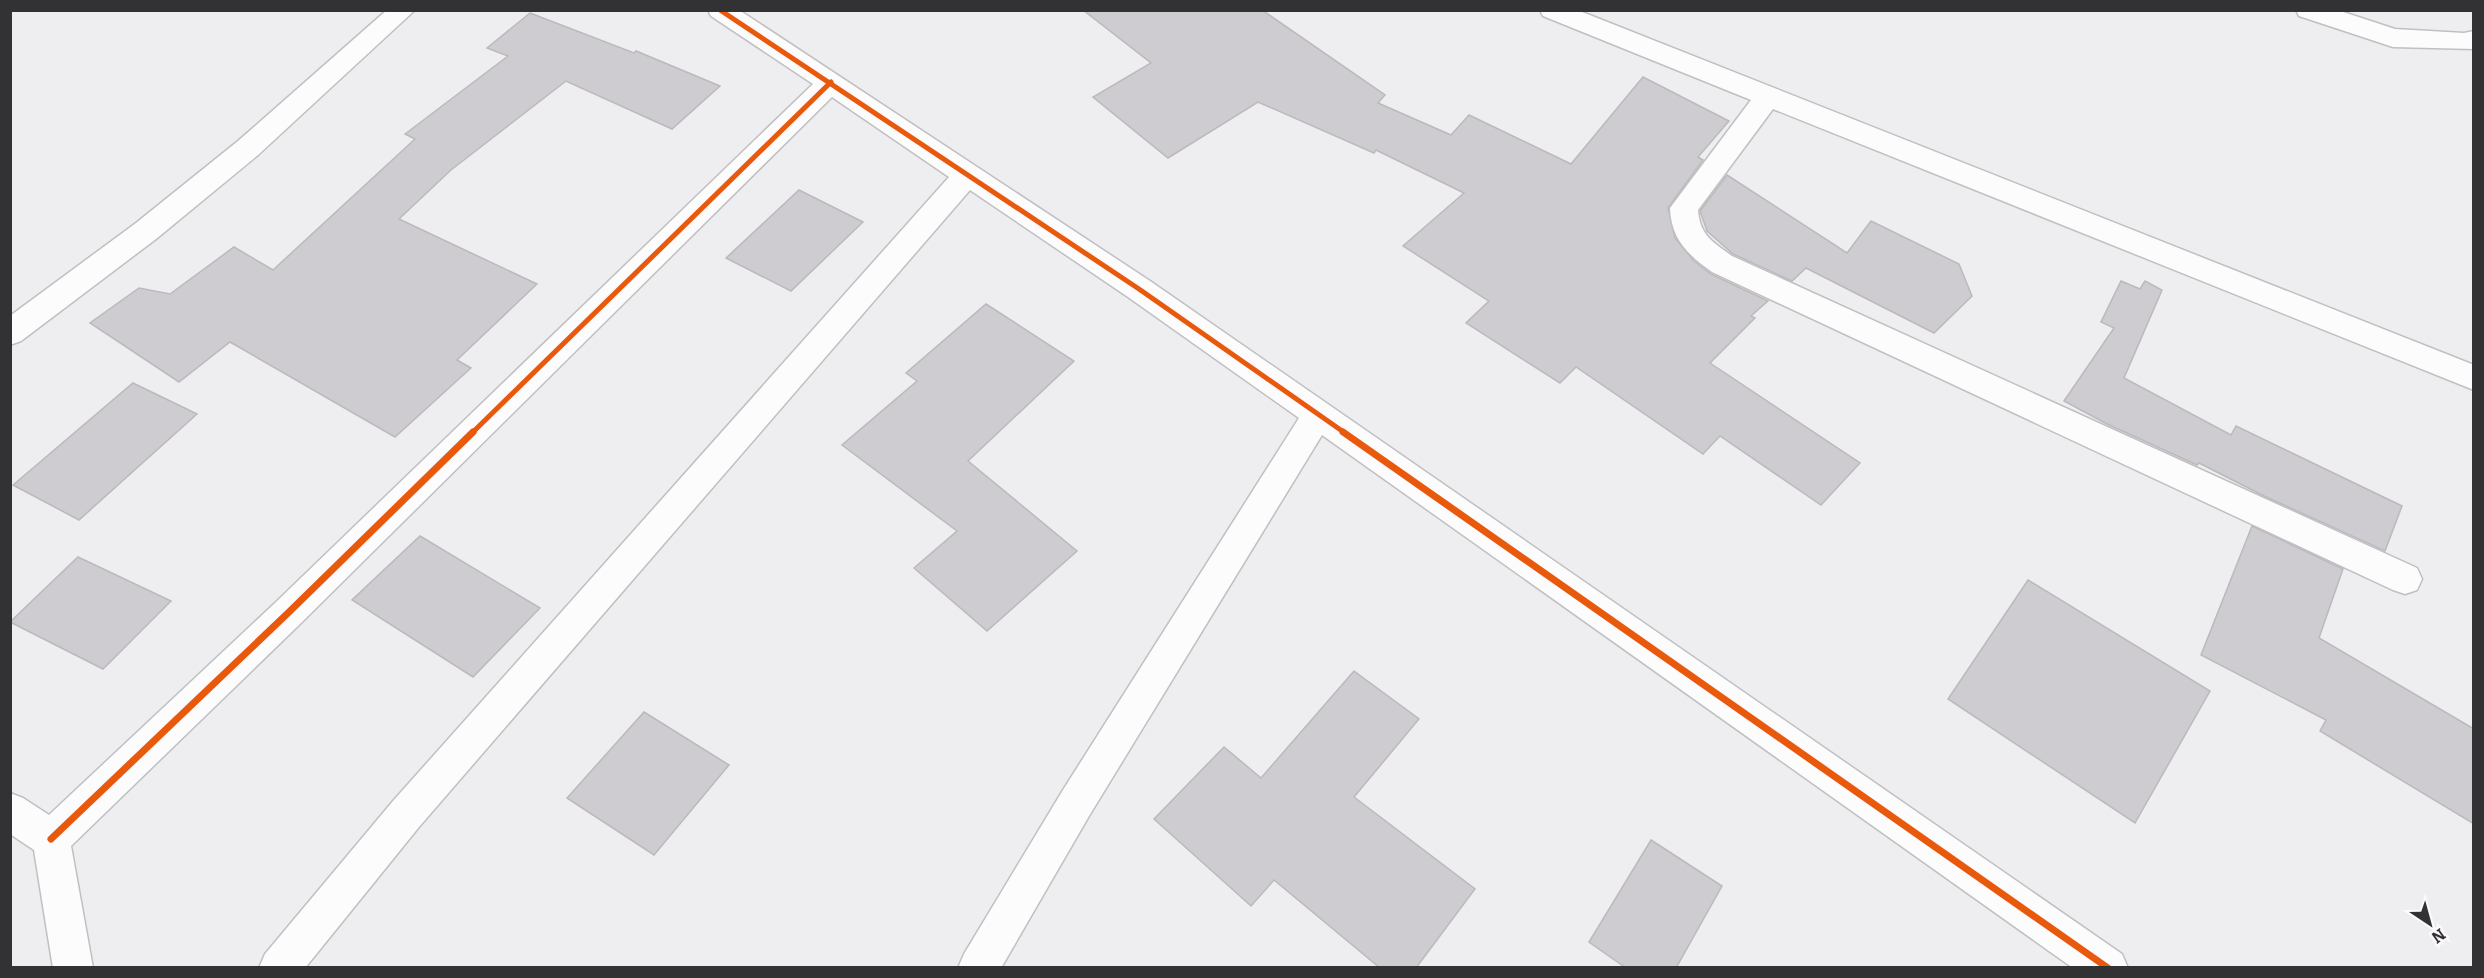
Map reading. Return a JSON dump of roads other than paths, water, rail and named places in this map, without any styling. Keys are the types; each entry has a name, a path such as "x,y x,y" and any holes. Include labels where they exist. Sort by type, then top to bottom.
{"street":[{"path":"10,333 146,231 248,148 403,10"},
{"path":"720,10 1139,289 2108,968"},
{"path":"1552,10 2474,378"},
{"path":"2308,10 2393,38 2468,42 2474,39"},
{"path":"51,839 288,613 831,82"},
{"path":"1767,97 1684,208 1684,223 1695,244 1722,264 2405,579"},
{"path":"279,968 406,814 968,174"},
{"path":"978,968 1076,803 1318,414"},
{"path":"10,811 51,839 73,968"}]}
